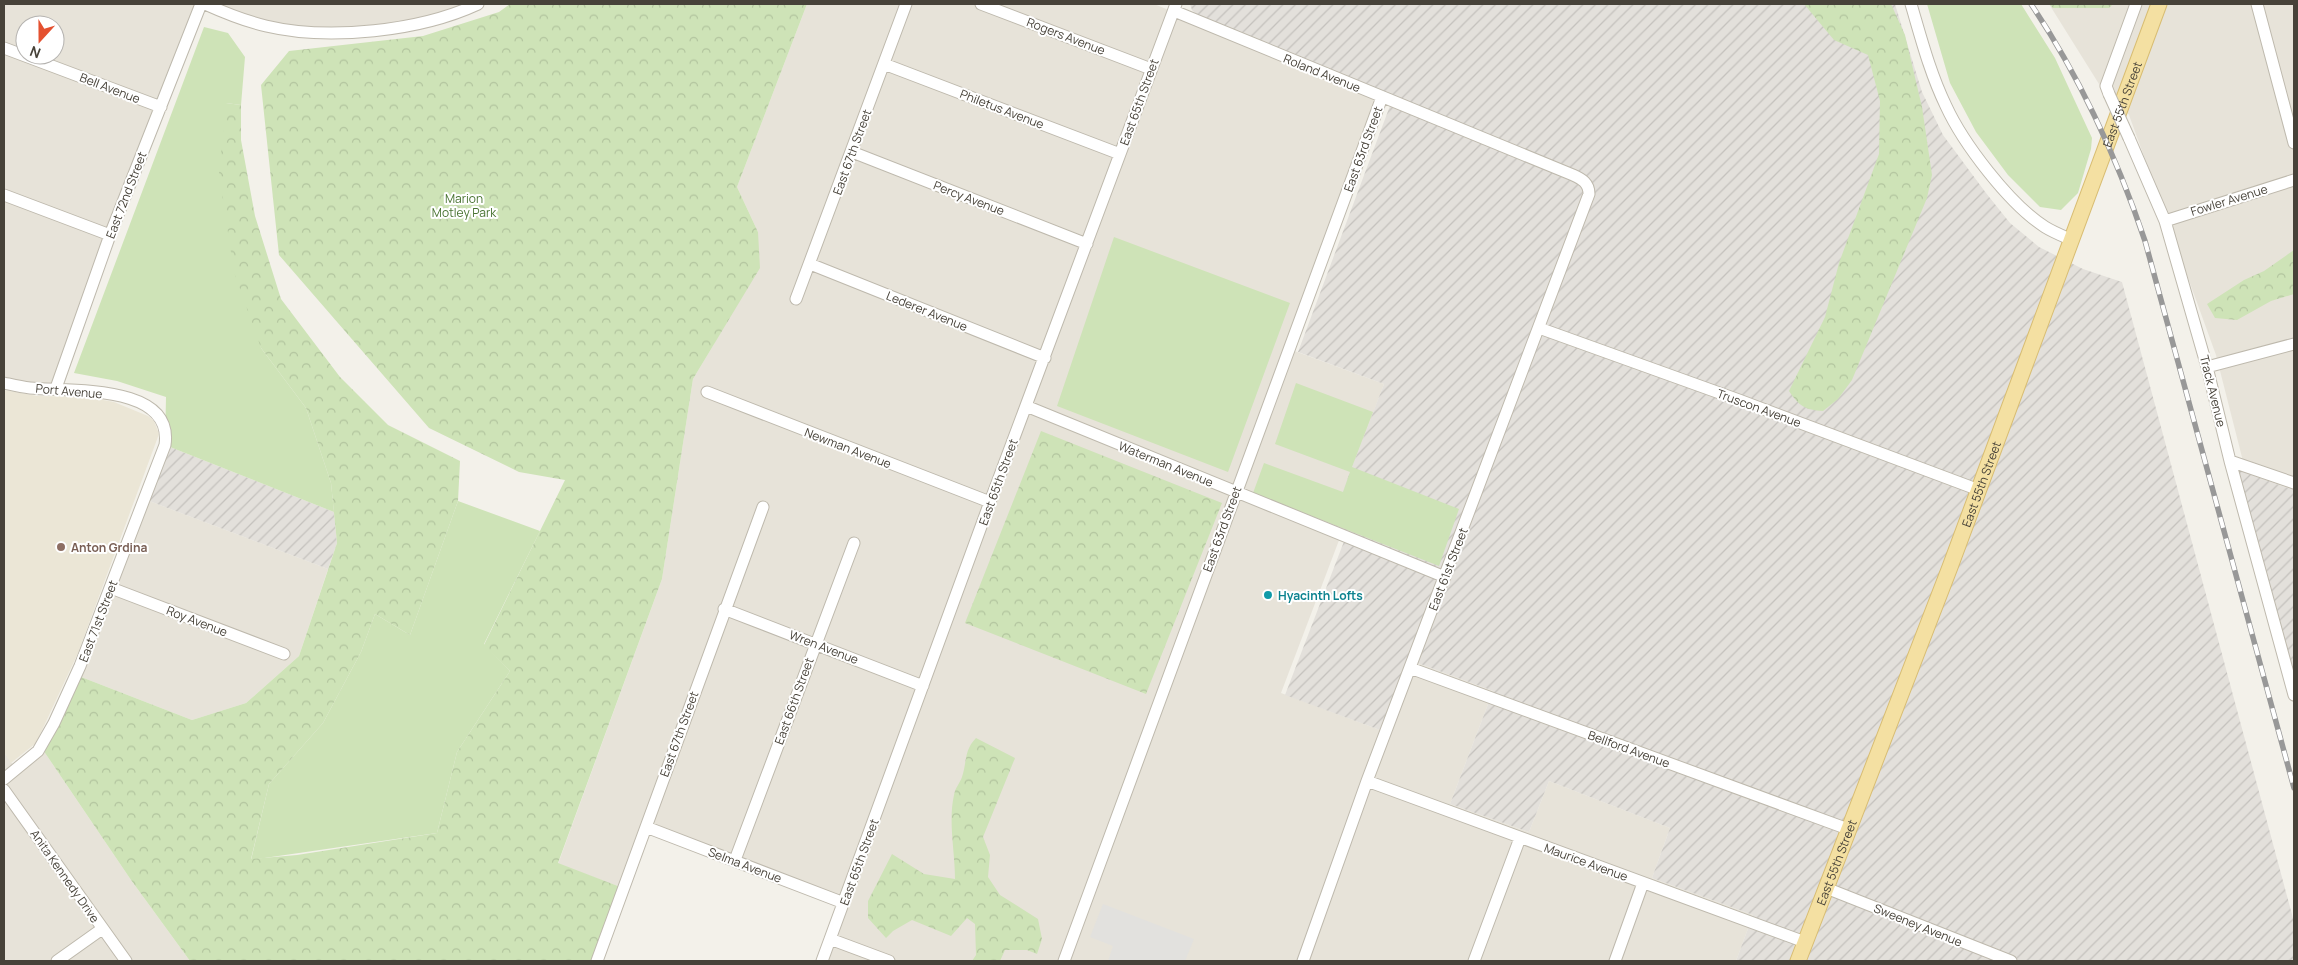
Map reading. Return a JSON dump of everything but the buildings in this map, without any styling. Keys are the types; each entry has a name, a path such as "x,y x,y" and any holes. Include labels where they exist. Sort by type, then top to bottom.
{"main road":[{"name":"East 55th Street","path":"1798,961 1979,490 2159,4"}],"street":[{"path":"203,4 247,21 268,26 325,32 356,32 394,27 442,17 478,4"},
{"name":"East 72nd Street","path":"56,388 110,235 203,4"},
{"name":"East 67th Street","path":"796,299 906,4"},
{"name":"Rogers Avenue","path":"981,4 1151,69"},
{"path":"1911,4 1930,67 1946,106 1964,139 1987,170 2043,226 2072,240"},
{"name":"Track Avenue","path":"2136,4 2106,86 2165,221 2207,367 2230,462 2294,695"},
{"path":"2257,4 2294,143"},
{"name":"East 65th Street","path":"822,961 990,502 1175,8"},
{"name":"Roland Avenue","path":"1175,8 1382,97 1582,179"},
{"name":"Bell Avenue","path":"4,48 161,108"},
{"name":"Philetus Avenue","path":"884,64 1120,154"},
{"name":"East 63rd Street","path":"1064,961 1382,97"},
{"name":"Percy Avenue","path":"852,152 1087,244"},
{"name":"East 61st Street","path":"1302,961 1367,781 1589,194 1589,188 1582,179"},
{"name":"Fowler Avenue","path":"2165,221 2294,180"},
{"path":"4,195 110,235"},
{"name":"Lederer Avenue","path":"810,264 1045,358"},
{"name":"Truscon Avenue","path":"1539,328 1739,400 1979,490"},
{"path":"2207,367 2294,344"},
{"name":"Port Avenue","path":"4,383 32,388 90,390 117,396 151,409 163,424 166,434 165,445"},
{"name":"Newman Avenue","path":"707,392 990,502"},
{"name":"Waterman Avenue","path":"1026,406 1235,493 1445,577"},
{"name":"East 71st Street","path":"4,779 41,747 80,666 165,445"},
{"path":"2230,462 2294,483"},
{"name":"East 67th Street","path":"597,961 724,609 763,507"},
{"name":"East 66th Street","path":"736,860 854,543"},
{"name":"Roy Avenue","path":"111,588 284,654"},
{"name":"Wren Avenue","path":"724,609 923,686"},
{"name":"Bellford Avenue","path":"1410,668 1848,829"},
{"name":"Maurice Avenue","path":"1367,781 1805,942"},
{"name":"Anita Kennedy Drive","path":"4,790 126,961"},
{"name":"Selma Avenue","path":"646,827 844,903"},
{"path":"1474,961 1520,838"},
{"path":"1616,961 1644,883"},
{"name":"Sweeney Avenue","path":"1826,888 2011,961"},
{"path":"57,961 102,929"},
{"path":"830,939 889,961"}],"shaded area":[{"path":"4,4 201,4 56,388 4,383"},
{"path":"205,4 478,4 394,27 296,30"},
{"path":"807,4 1154,4 1382,97 1289,349 1384,384 1329,530 1341,535 1281,693 1380,730 1407,659 1493,691 1450,804 1529,832 1549,781 1670,828 1652,878 1753,915 1736,961 822,961 844,904 646,827 623,888 558,864 662,579 693,379 714,344 758,232 737,187"},
{"path":"1190,4 1895,4 1922,92 1943,135 2010,223 2039,247 2083,269 2122,282 2294,922 2294,961 1736,961 1753,915 1652,878 1670,828 1549,781 1529,832 1450,804 1493,691 1407,659 1380,730 1285,695 1348,531 1330,524 1384,384 1298,352 1394,95 1198,16 1192,10"},
{"path":"2049,4 2294,4 2294,490 2246,473 2216,355 2129,115 2099,84"},
{"name":"Anton Grdina","path":"4,390 37,396 87,397 114,402 148,416 154,421 159,434 78,653 36,743 11,763 4,752"},
{"path":"165,445 334,512 337,543 328,569 144,499"},
{"path":"2230,461 2245,466 2246,473 2294,490 2294,695"},
{"path":"144,499 328,569 299,656 246,703 192,720 76,675"},
{"path":"41,747 131,880 190,961 4,961 4,752 16,769"},
{"path":"1103,904 1194,939 1185,961 1108,961 1113,946 1090,937"}],"green space":[{"name":"Marion Motley Park","path":"510,4 807,4 737,187 758,232 760,268 693,379 662,579 558,863 623,888 597,961 190,961 131,880 41,747 76,675 192,720 246,703 299,656 337,543 331,483 306,408 261,348 234,272 219,174 226,103 241,105 241,140 255,216 281,299 340,377 388,425 460,461 458,501 410,635 375,614 361,652 323,723 269,784 251,859 297,855 437,833 457,752 510,671 484,645 565,480 519,472 429,428 279,255 261,85 289,51 423,36 499,12"},
{"path":"1804,4 1891,4 1905,35 1922,107 1932,175 1927,198 1852,380 1838,399 1823,411 1812,410 1803,406 1789,391 1825,317 1839,263 1879,154 1880,101 1868,55 1834,40"},
{"path":"1927,4 2021,4 2055,58 2092,138 2091,149 2078,193 2061,210 2040,207 2008,175 1976,132 1950,83"},
{"path":"2049,4 2113,4 2109,8 2053,8"},
{"path":"204,27 228,33 245,57 241,105 226,103 261,348 306,408 331,483 334,512 165,445 166,397 117,381 74,373"},
{"path":"1114,237 1290,303 1228,472 1057,406"},
{"path":"2294,250 2294,294 2271,301 2237,320 2215,318 2207,304 2244,280 2264,271"},
{"path":"1296,383 1373,412 1352,467 1459,509 1439,566 1253,493 1264,463 1343,492 1350,472 1275,444"},
{"path":"1041,431 1222,503 1146,694 965,623"},
{"path":"458,501 540,531 484,644 510,671 457,752 437,833 251,860 269,784 323,723 361,652 375,614 410,635"},
{"path":"976,738 1015,758 983,837 990,855 988,877 1000,895 1038,919 1042,939 1037,954 1027,950 1005,950 1000,961 972,961 976,955 975,924 967,918 951,936 912,920 893,931 886,938 868,918 868,901 892,854 924,874 955,879 952,805 955,792 962,777 969,747"}],"railway":[{"path":"2031,4 2066,60 2096,119 2110,149 2145,241 2294,788"}],"place":[{"name":"Anton Grdina","path":"61,547"},
{"name":"Hyacinth Lofts","path":"1268,595"}]}
